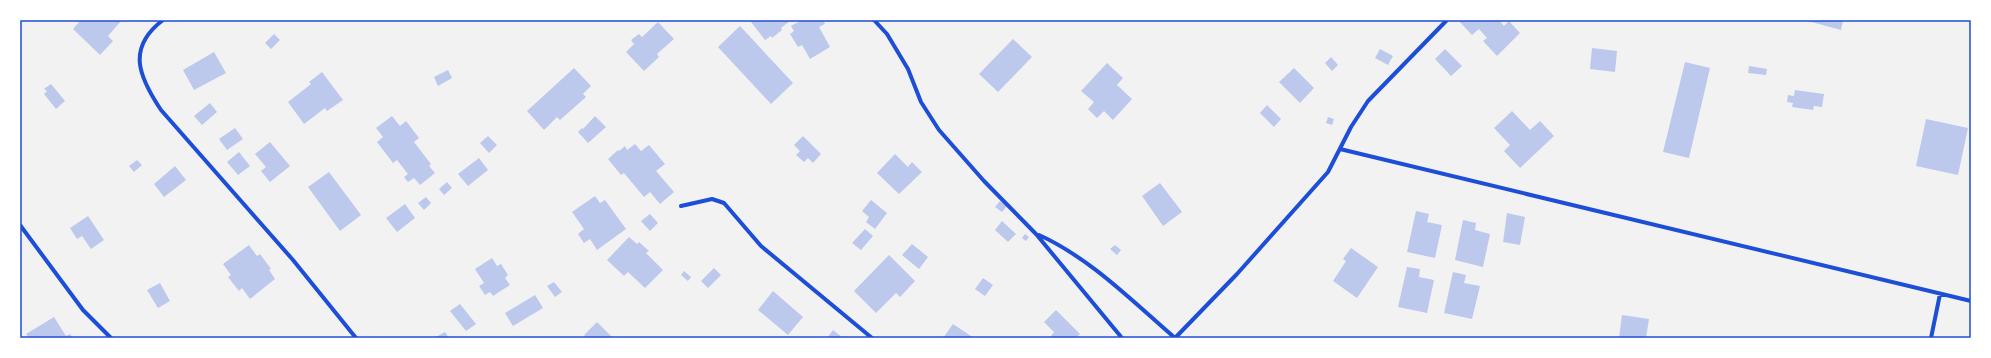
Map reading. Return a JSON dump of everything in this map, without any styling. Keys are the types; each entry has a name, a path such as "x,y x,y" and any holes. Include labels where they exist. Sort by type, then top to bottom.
{"street":[{"path":"163,20 144,38 139,63 148,90 161,110 293,260 356,338"},
{"path":"874,20 887,34 905,63 921,102 940,130 984,181 1036,234 1122,338"},
{"path":"1036,234 1062,246 1101,274 1175,338 1237,274 1328,172 1351,127 1368,101 1447,20"},
{"path":"1340,149 1971,301"},
{"path":"681,206 712,199 724,204 761,246 872,338"},
{"path":"20,224 83,310 111,338"},
{"path":"1931,338 1940,294"}],"building":[{"path":"81,20 122,20 108,36 113,41 100,55 73,29"},
{"path":"755,20 791,20 772,38 771,36 765,40 751,22"},
{"path":"802,20 823,20 825,24 819,27 830,47 810,59 802,45 798,47 790,34 794,31 791,26"},
{"path":"1458,20 1499,20 1504,26 1509,21 1520,33 1497,56 1483,41 1487,38 1479,29 1472,35"},
{"path":"1804,20 1843,20 1841,30"},
{"path":"658,22 674,39 657,54 659,57 644,71 626,52 634,44 631,40 639,34 642,37"},
{"path":"740,26 793,83 771,104 718,47"},
{"path":"274,34 280,40 271,49 265,43"},
{"path":"1013,39 1032,57 998,92 979,74"},
{"path":"1592,48 1617,51 1615,72 1590,69"},
{"path":"1380,49 1393,56 1388,65 1375,58"},
{"path":"1445,49 1462,66 1451,76 1435,59"},
{"path":"214,52 226,73 194,90 183,70"},
{"path":"1331,57 1338,65 1332,71 1325,63"},
{"path":"1685,62 1710,68 1689,158 1663,152"},
{"path":"1107,63 1123,78 1117,85 1132,99 1113,120 1104,111 1097,118 1088,109 1094,102 1081,91"},
{"path":"1749,66 1767,69 1766,75 1748,73"},
{"path":"574,68 591,86 583,94 586,97 560,120 557,117 544,130 527,111"},
{"path":"1294,68 1314,88 1300,103 1279,82"},
{"path":"448,70 452,78 438,86 434,77"},
{"path":"322,72 343,100 327,111 325,108 304,124 288,102 311,84 309,82"},
{"path":"51,84 65,101 56,109 44,94 47,91 44,89"},
{"path":"1795,90 1824,94 1822,107 1814,106 1813,110 1792,107 1793,103 1787,102 1788,95 1794,96"},
{"path":"210,103 217,112 202,125 194,116"},
{"path":"1267,105 1281,119 1274,127 1260,113"},
{"path":"1512,111 1530,130 1540,121 1554,136 1520,168 1504,151 1510,145 1494,128"},
{"path":"392,116 400,126 406,121 419,138 414,142 431,164 429,166 435,173 420,185 414,178 408,182 404,177 408,174 397,160 393,163 377,142 383,137 376,128"},
{"path":"595,116 606,127 588,143 578,132 582,128 583,129"},
{"path":"1328,117 1334,119 1332,125 1326,123"},
{"path":"1926,119 1968,128 1958,175 1916,166"},
{"path":"235,128 243,139 227,150 219,139"},
{"path":"488,136 497,145 489,153 480,143"},
{"path":"803,136 821,154 813,163 808,158 804,162 796,155 800,151 794,145"},
{"path":"270,142 290,166 270,182 261,171 266,167 255,154"},
{"path":"635,144 641,151 649,145 665,164 656,171 674,192 660,204 650,192 644,197 624,173 621,175 608,159 625,146 627,150"},
{"path":"239,152 250,166 238,175 227,162"},
{"path":"895,154 908,167 912,162 922,172 899,194 877,173"},
{"path":"479,158 488,170 468,186 458,174"},
{"path":"137,160 142,165 134,172 129,166"},
{"path":"175,166 186,180 164,197 154,184"},
{"path":"329,172 361,215 340,231 308,187"},
{"path":"447,182 452,188 444,195 439,189"},
{"path":"1160,183 1182,212 1163,226 1142,196"},
{"path":"595,196 600,203 605,200 626,229 597,250 590,239 584,243 578,234 584,229 572,212"},
{"path":"426,197 431,203 424,210 418,203"},
{"path":"871,200 887,213 875,229 866,222 869,217 862,211"},
{"path":"1000,201 1007,206 1002,212 995,207"},
{"path":"405,204 415,218 397,232 386,218"},
{"path":"1416,211 1429,214 1427,222 1442,225 1435,258 1407,252"},
{"path":"1507,213 1525,217 1520,245 1503,242"},
{"path":"650,214 658,223 650,231 641,221"},
{"path":"88,216 104,240 91,249 82,236 77,239 70,228"},
{"path":"1463,220 1476,223 1475,230 1490,234 1483,267 1455,260"},
{"path":"1002,221 1016,234 1008,242 995,230"},
{"path":"865,229 873,236 861,250 852,243"},
{"path":"1025,234 1029,237 1026,241 1022,238"},
{"path":"629,237 637,244 639,242 649,251 646,253 663,270 645,288 628,272 624,276 607,260"},
{"path":"912,244 928,257 919,269 902,255"},
{"path":"249,245 257,256 260,254 271,269 269,270 275,279 250,299 242,288 239,291 228,277 231,275 223,264"},
{"path":"1115,245 1121,250 1117,255 1110,249"},
{"path":"1351,248 1378,267 1357,298 1333,281 1346,261 1343,259"},
{"path":"889,255 915,281 900,297 896,293 876,313 854,291"},
{"path":"492,258 497,266 501,264 508,275 505,278 510,285 493,296 490,292 485,295 479,286 484,283 475,269"},
{"path":"1407,267 1420,269 1419,277 1434,280 1427,313 1398,307"},
{"path":"714,268 721,275 708,288 701,281"},
{"path":"684,271 691,277 688,281 681,275"},
{"path":"1453,272 1466,275 1464,283 1480,286 1472,319 1444,313"},
{"path":"983,278 993,285 985,296 975,289"},
{"path":"554,282 562,292 555,297 547,286"},
{"path":"160,283 170,301 158,308 147,290"},
{"path":"773,291 803,317 788,335 758,310"},
{"path":"535,295 543,308 513,326 505,313"},
{"path":"460,304 476,324 466,331 450,311"},
{"path":"1056,310 1080,334 1076,338 1053,338 1051,336 1054,332 1044,322"},
{"path":"1622,315 1649,319 1646,338 1619,338"},
{"path":"54,317 66,336 70,334 73,338 29,338 26,334"},
{"path":"597,322 613,338 587,338 584,335"},
{"path":"953,324 974,338 943,338"},
{"path":"833,330 843,338 827,338"},
{"path":"445,332 449,338 434,338"}]}
